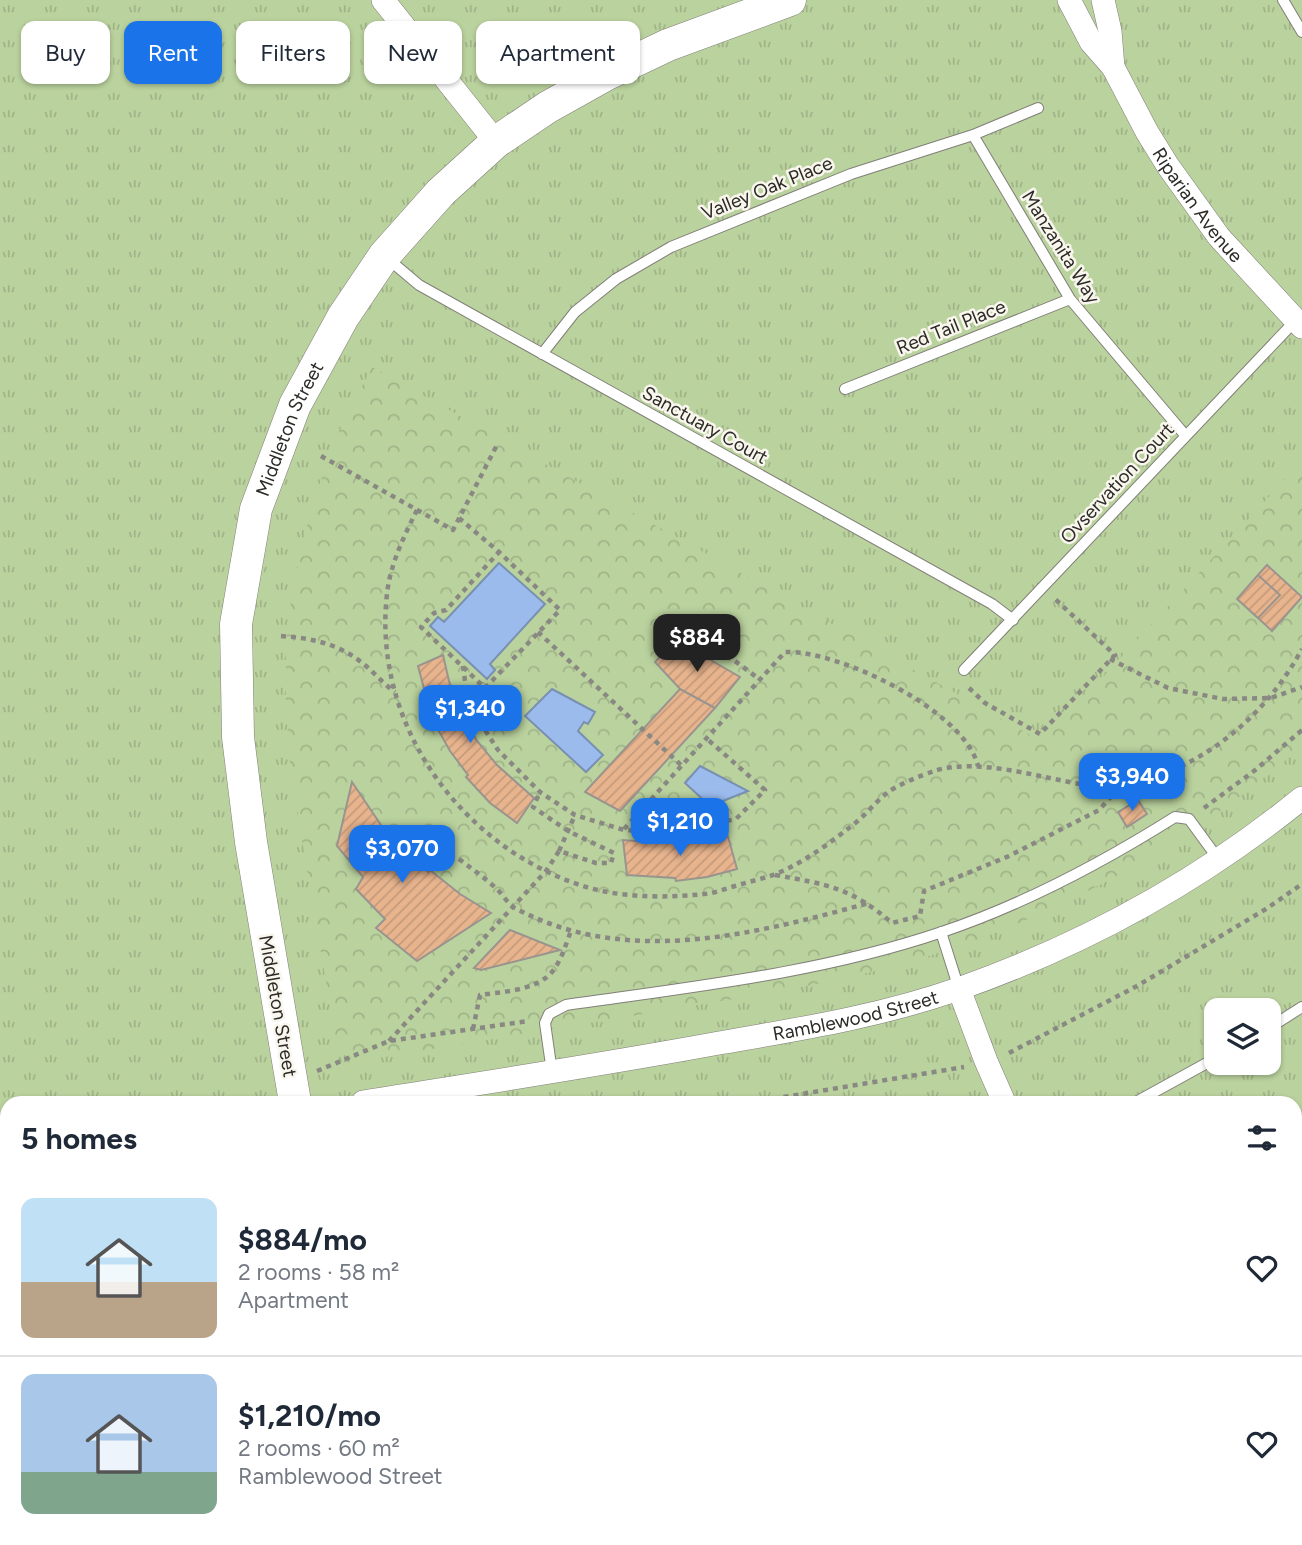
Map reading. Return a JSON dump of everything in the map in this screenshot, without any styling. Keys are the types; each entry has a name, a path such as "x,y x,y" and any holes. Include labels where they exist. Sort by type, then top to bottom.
{"street":[{"path":"383,0 496,142"},
{"name":"Middleton Street","path":"294,1096 251,842 239,750 236,624 256,509 295,405 343,317 384,256 441,192 496,142 548,107 607,74 668,46 790,0"},
{"name":"Riparian Avenue","path":"1069,0 1091,42 1113,67 1168,166 1219,237 1299,324"},
{"name":"Riparian Avenue","path":"1103,0 1110,31 1113,67"},
{"name":"Ramblewood Street","path":"401,1096 850,1020 959,989 1044,956 1125,916 1219,860 1302,798"},
{"path":"959,989 1001,1096"}],"lane":[{"path":"1283,0 1302,32"},
{"path":"1291,14 1302,7"},
{"name":"Valley Oak Place","path":"542,354 575,312 616,279 671,247 851,174 973,135 1038,108"},
{"name":"Manzanita Way","path":"973,135 1070,299 1185,435"},
{"name":"Sanctuary Court","path":"384,256 419,285 980,597 1013,620"},
{"name":"Red Tail Place","path":"845,388 1070,299"},
{"name":"Ovservation Court","path":"964,670 1185,435 1299,324"},
{"path":"552,1072 545,1023 553,1012 566,1005 727,982 808,967 889,948 941,932 1041,892 1114,855 1175,817 1189,819 1219,860"},
{"path":"941,932 959,989"},
{"path":"1281,1020 1302,1007"},
{"path":"1147,1096 1204,1065"}],"path":[{"path":"321,456 453,530 498,443"},
{"path":"416,510 400,545 387,593 386,641 395,692 415,747 443,788 468,817 502,844 546,871 585,886 636,896 707,894 774,874 814,853 857,822 888,792 936,771 978,766 1118,789 1161,775 1204,755 1240,729 1271,698 1302,649"},
{"path":"458,518 499,552 560,610 485,688 421,627 434,613 446,610 499,552"},
{"path":"964,670 958,677 985,703 1040,734 1115,655 1043,588"},
{"path":"538,632 681,765"},
{"path":"281,636 313,639 343,650 363,663 395,692"},
{"path":"695,653 702,643 760,678"},
{"path":"624,830 785,652 828,660 873,675 939,713 965,740 976,756 978,766"},
{"path":"1110,659 1168,688 1223,699 1271,698 1302,687"},
{"path":"463,666 468,704 498,750 540,792 575,815 624,830 670,833 736,819 765,790 706,738"},
{"path":"1189,819 1254,771 1302,730"},
{"path":"774,874 837,888 869,903 892,923 919,916 925,891 1009,856 1099,810 1118,789"},
{"path":"540,792 533,807 568,831 614,853 611,863 596,863 559,851"},
{"path":"389,1041 546,871 559,851 575,815"},
{"path":"459,859 496,888 513,907 571,931 619,941 673,942 807,920 869,903"},
{"path":"791,1096 958,1069 1021,1049 1137,986 1266,909 1302,884"},
{"path":"473,1029 480,995 521,988 545,979 559,961 571,931"},
{"path":"313,1073 389,1041 547,1018"}],"green space":[{"path":"0,0 1302,0 1302,1096 0,1096"},
{"path":"372,367 1043,742 1302,461 1302,746 1218,812 1128,870 1081,895 983,938 901,964 838,980 361,1061 335,1036 291,774 286,710 286,642 292,592 311,508 337,435"}],"water":[{"path":"499,563 545,604 490,664 495,670 487,679 430,626 438,617 444,622"},
{"path":"552,689 595,712 588,724 584,722 578,731 603,755 586,772 525,716"},
{"path":"700,766 748,791 710,806 685,783"}],"building":[{"path":"1267,565 1302,597 1272,631 1258,618 1280,595 1258,575"},
{"path":"1258,575 1280,595 1258,618 1237,599"},
{"path":"676,640 740,677 715,708 680,689 655,662"},
{"path":"443,655 458,706 477,741 497,765 534,798 517,823 490,803 466,777 468,775 435,724 437,722 418,666"},
{"path":"680,689 715,708 620,811 585,792"},
{"path":"352,782 385,831 387,827 428,872 430,870 460,894 491,913 417,961 376,928 385,919 356,889 363,877 337,846"},
{"path":"1138,800 1147,814 1127,827 1118,812"},
{"path":"727,833 737,869 676,881 675,878 627,875 623,840 663,843"},
{"path":"510,930 560,950 481,970 474,968"}]}
